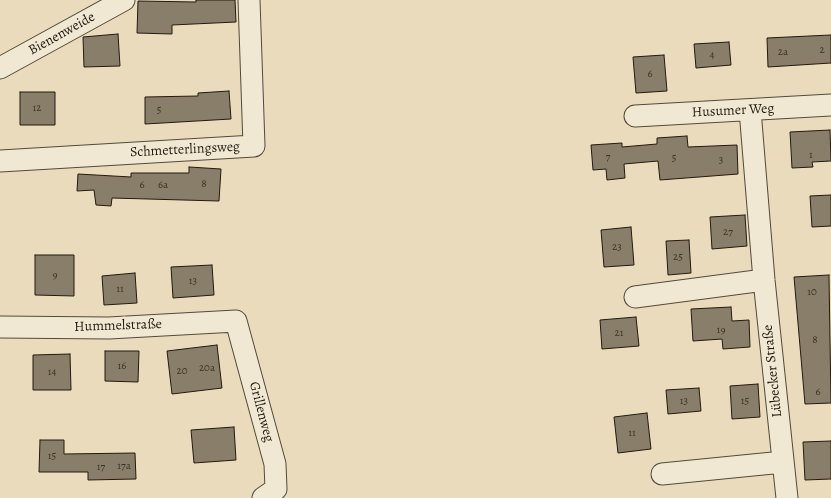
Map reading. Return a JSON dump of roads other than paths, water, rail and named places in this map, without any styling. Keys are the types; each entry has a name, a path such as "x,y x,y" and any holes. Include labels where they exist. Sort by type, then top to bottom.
{"street":[{"name":"Bienenweide","path":"0,68 124,0"},
{"name":"Schmetterlingsweg","path":"0,161 254,146 249,0"},
{"name":"Husumer Weg","path":"635,116 831,105"},
{"name":"Lübecker Straße","path":"750,110 764,280 787,498"},
{"path":"634,298 764,280"},
{"name":"Hummelstraße","path":"0,327 109,328 236,321"},
{"name":"Grillenweg","path":"236,321 275,464 276,488 263,498"},
{"path":"662,474 783,462"}]}
